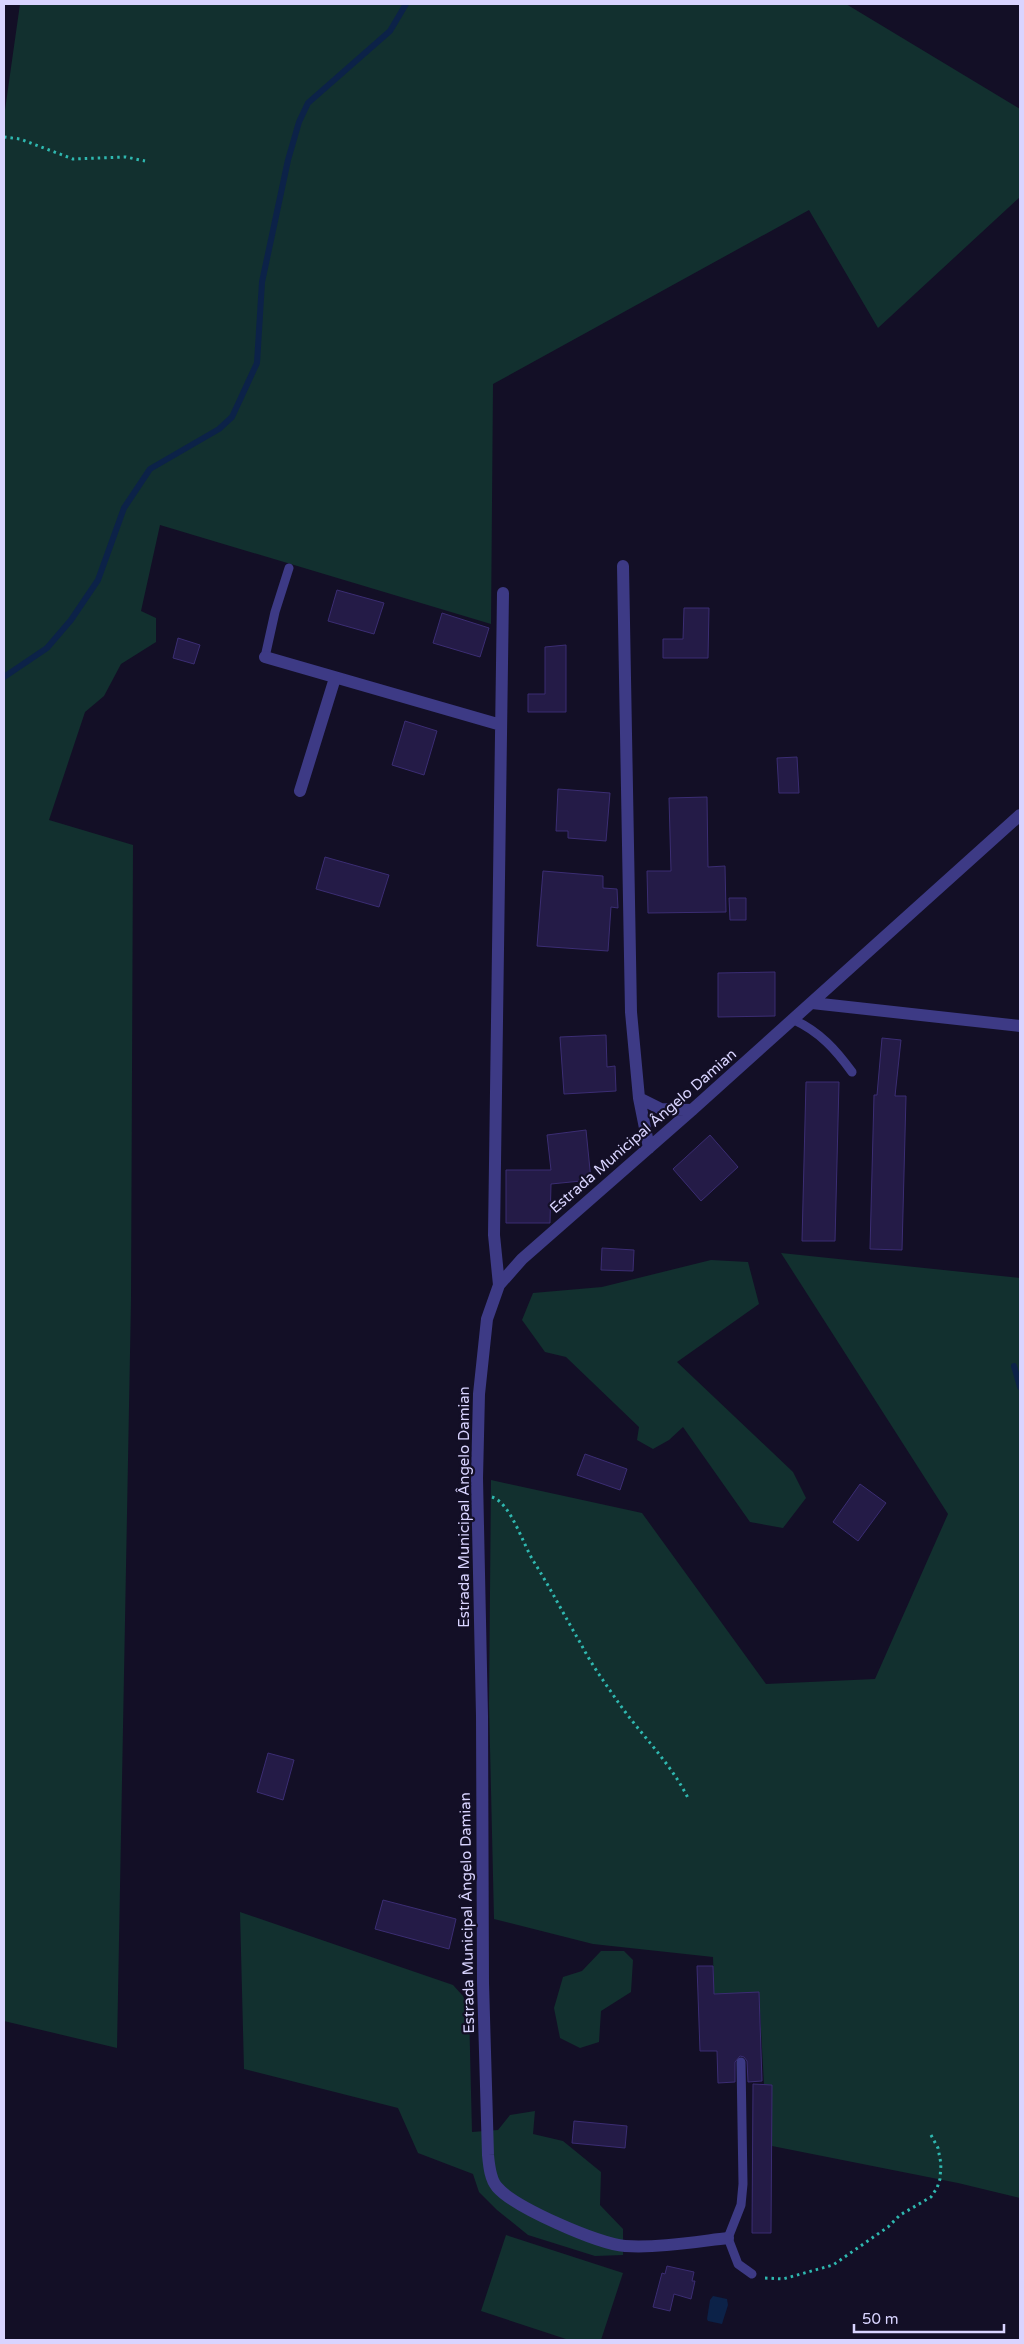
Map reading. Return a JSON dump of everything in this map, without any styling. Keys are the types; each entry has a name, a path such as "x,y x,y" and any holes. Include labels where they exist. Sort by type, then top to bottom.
{"street":[{"path":"623,566 629,962 639,1098 649,1148"},
{"path":"499,1286 494,1235 503,593"},
{"path":"265,657 502,726"},
{"path":"300,791 335,678"},
{"name":"Estrada Municipal Ângelo Damian","path":"728,2238 626,2246 598,2240 515,2202 496,2186 491,2174 488,2155 483,1982 478,1495 481,1361 487,1319 499,1286 522,1259 794,1020 1020,815"},
{"path":"812,1003 1020,1026"},
{"path":"639,1098 661,1109 692,1110"}],"lane":[{"path":"265,657 275,612 289,568"},
{"path":"794,1020 809,1026 824,1038 852,1072"},
{"path":"741,2062 743,2184 741,2205 728,2238 738,2264 752,2274"}],"path":[{"path":"4,137 20,139 74,159 126,157 146,161"},
{"path":"478,1495 494,1497 503,1502 526,1550 554,1593 581,1645 619,1703 680,1781 689,1800"},
{"path":"752,2274 764,2278 783,2279 833,2265 888,2227 900,2215 930,2197 937,2188 940,2179 938,2148 931,2135"}],"green space":[{"path":"20,4 846,4 1020,109 1020,197 878,328 809,210 493,384 491,624 160,525 141,611 156,618 156,642 121,664 104,696 85,712 49,820 133,845 131,1300 117,2048 4,2021 4,117"},
{"path":"781,1253 1020,1278 1020,2198 958,2183 772,2146 772,2085 764,2084 759,1993 714,1994 713,1957 593,1944 494,1919 489,1704 491,1480 642,1513 766,1684 875,1679 948,1514"},
{"path":"711,1260 748,1262 759,1304 677,1362 793,1472 806,1498 783,1528 750,1522 683,1427 669,1440 653,1449 637,1440 639,1427 566,1357 545,1352 522,1320 533,1293 602,1287"},
{"path":"240,1912 453,1985 463,1996 469,2010 472,2132 498,2130 510,2115 535,2111 533,2134 563,2141 601,2172 600,2205 623,2229 623,2255 595,2256 528,2235 497,2210 479,2192 473,2174 418,2153 398,2108 244,2069"},
{"path":"601,1951 624,1951 633,1960 631,1992 601,2011 599,2042 580,2048 560,2038 554,2008 563,1977 582,1971"},
{"path":"506,2235 623,2273 601,2340 569,2340 481,2311"}],"water":[{"path":"713,2296 727,2299 728,2305 722,2324 708,2321 707,2319 710,2300"}],"building":[{"path":"337,590 384,603 374,634 328,621"},
{"path":"684,608 709,608 708,658 663,658 663,639 683,639"},
{"path":"442,613 489,628 480,657 433,643"},
{"path":"178,638 200,645 194,664 173,658"},
{"path":"566,645 566,712 528,712 528,694 545,694 545,647"},
{"path":"405,721 437,731 424,775 392,765"},
{"path":"797,757 799,793 779,793 777,758"},
{"path":"558,789 610,793 606,841 568,838 568,831 556,831"},
{"path":"707,797 708,867 725,866 726,912 648,913 647,871 671,871 669,798"},
{"path":"325,857 389,875 379,907 316,889"},
{"path":"543,871 603,876 603,888 617,889 618,908 611,907 608,951 537,946"},
{"path":"729,898 746,898 746,920 730,920"},
{"path":"775,972 775,1016 718,1017 718,973"},
{"path":"606,1035 607,1067 615,1066 616,1091 564,1094 560,1037"},
{"path":"882,1038 901,1040 895,1096 906,1096 902,1250 870,1249 874,1095 877,1095"},
{"path":"806,1082 839,1082 835,1241 802,1241"},
{"path":"586,1130 591,1180 551,1184 550,1223 506,1223 506,1170 551,1170 547,1135"},
{"path":"710,1135 738,1167 701,1201 673,1169"},
{"path":"602,1248 634,1250 633,1271 601,1270"},
{"path":"585,1454 627,1469 620,1490 577,1475"},
{"path":"860,1484 886,1503 858,1541 833,1522"},
{"path":"268,1753 294,1760 283,1800 257,1792"},
{"path":"383,1900 456,1919 449,1949 375,1929"},
{"path":"697,1966 713,1966 714,1994 759,1992 762,2081 748,2082 747,2061 744,2057 740,2056 735,2062 735,2082 718,2083 717,2051 700,2051"},
{"path":"753,2084 772,2085 771,2233 752,2233"},
{"path":"574,2121 627,2126 625,2148 572,2143"},
{"path":"667,2266 694,2272 692,2281 695,2281 691,2299 674,2294 670,2311 653,2307 662,2273 665,2274"}],"waterway":[{"path":"4,677 47,648 71,620 98,580 124,508 150,469 219,429 232,417 257,363 262,282 288,160 299,122 308,103 390,31 406,4"},
{"path":"1014,1366 1020,1387"}]}
